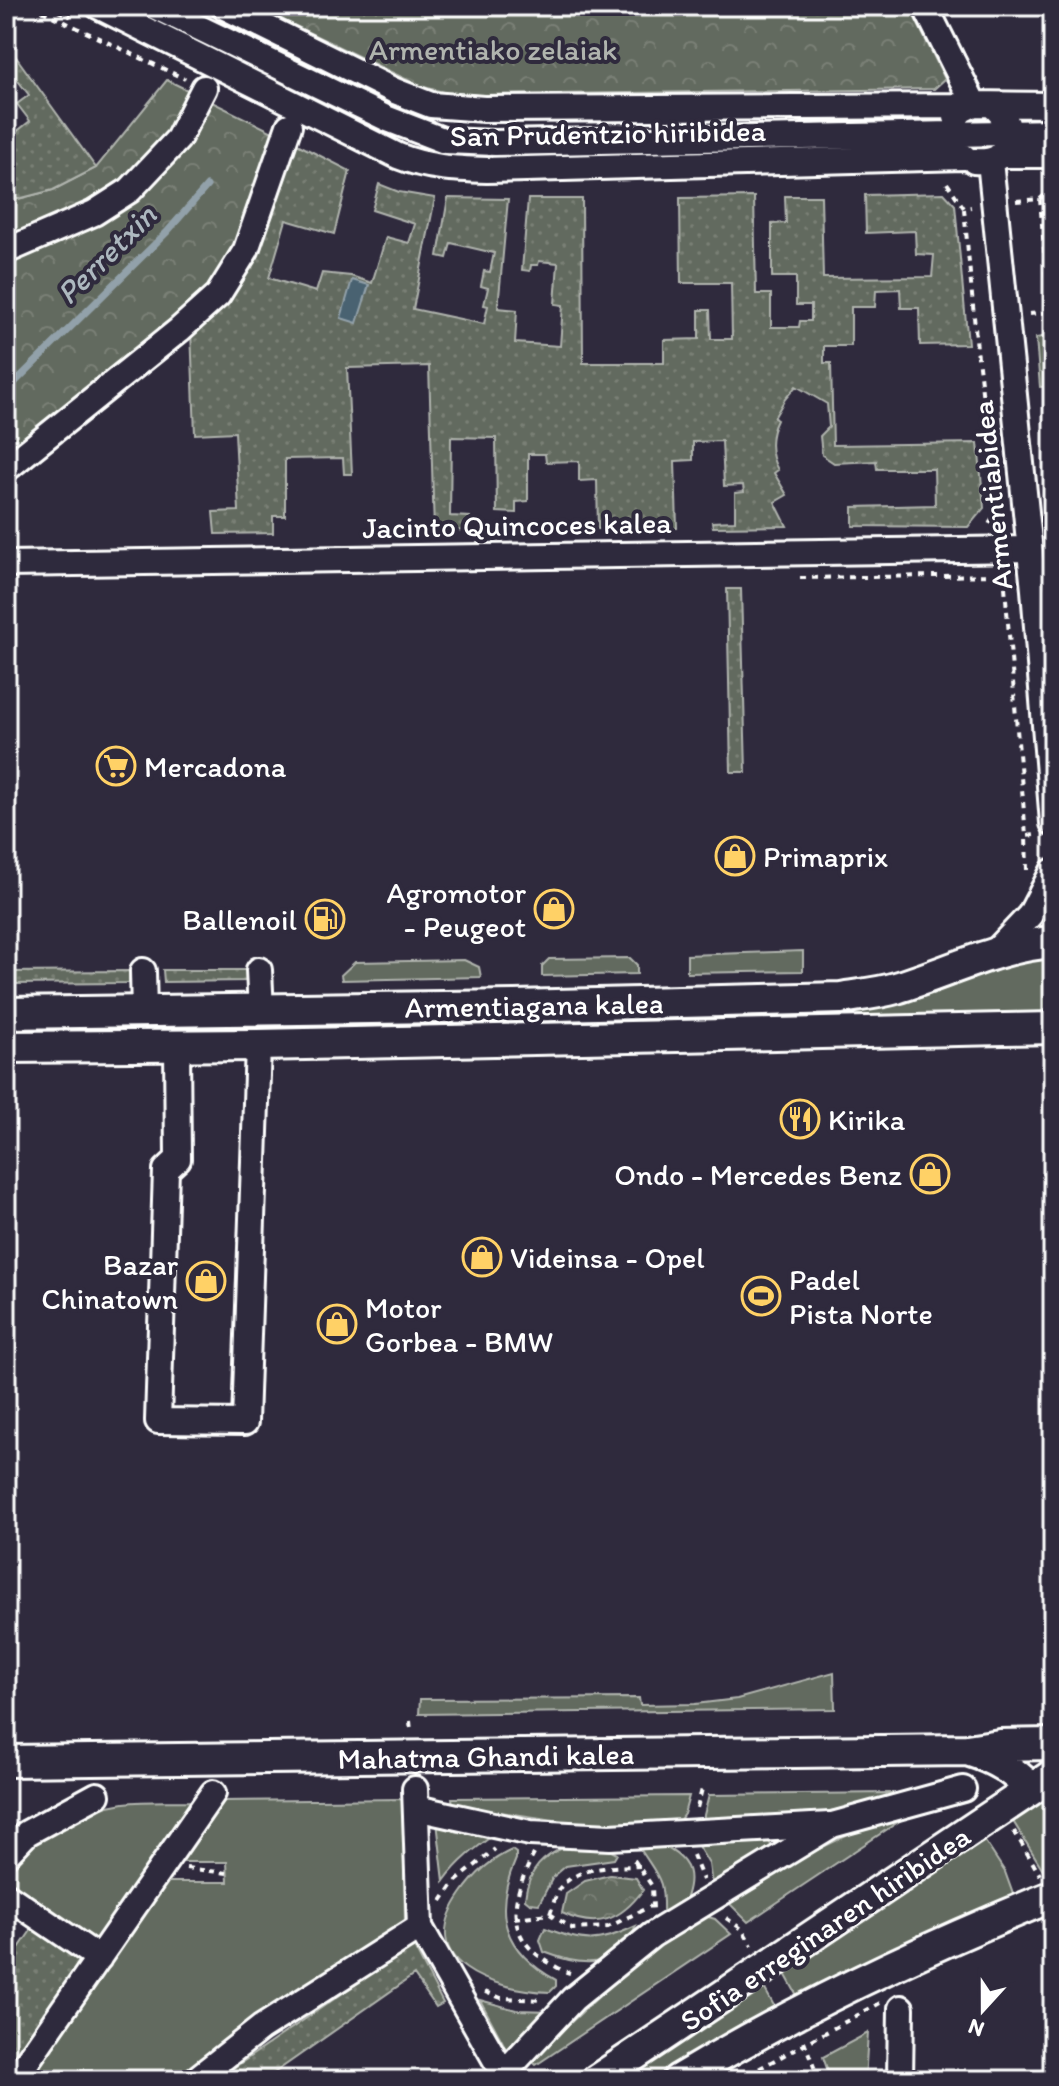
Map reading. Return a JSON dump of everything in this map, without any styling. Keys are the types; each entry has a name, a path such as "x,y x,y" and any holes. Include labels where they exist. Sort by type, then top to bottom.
{"main road":[{"name":"Armentiagana kalea","path":"6,1013 261,1011 841,998 892,989 994,953 1053,942"},
{"name":"Armentiagana kalea","path":"6,1047 258,1045 1053,1028"},
{"name":"Mahatma Ghandi kalea","path":"6,1761 967,1750 1000,1745 1053,1744"},
{"name":"Mahatma Ghandi kalea","path":"967,1750 993,1758 1042,1782"},
{"name":"Sofia erreginaren hiribidea","path":"597,2080 1042,1782"},
{"name":"Sofia erreginaren hiribidea","path":"678,2080 791,2017 952,1937 1052,1896"}],"street":[{"name":"San Prudentzio hiribidea","path":"98,6 398,156 442,169 964,157 977,162 1053,155"},
{"name":"San Prudentzio hiribidea","path":"154,6 388,119 445,141 511,143 1053,132"},
{"name":"San Prudentzio hiribidea","path":"223,6 395,91 431,105 484,109 1053,105"},
{"path":"925,6 978,105 1005,116 1011,132 1008,144 995,158"},
{"path":"6,251 94,213 130,190 178,139 204,88"},
{"path":"964,157 955,147 951,134 953,121 978,105"},
{"path":"6,469 218,295 246,250 289,126"},
{"name":"Armentiabidea","path":"995,158 1048,678 1046,829"},
{"name":"Jacinto Quincoces kalea","path":"6,564 1038,559"},
{"path":"994,953 1030,915 1053,871"},
{"path":"259,970 261,1011"},
{"path":"143,971 144,1012"},
{"path":"177,1046 178,1159 166,1170 158,1421 245,1422 258,1045"},
{"path":"832,1825 652,1935 600,1975 573,1999 506,2077 450,1981 428,1918 415,1799 530,1833 610,1837 832,1825 963,1789"},
{"path":"14,2080 213,1793"},
{"path":"6,1855 27,1833 97,1795"},
{"path":"6,1895 99,1958"},
{"path":"195,2080 261,2028 428,1918"},
{"path":"900,2080 901,2008"}],"path":[{"path":"31,6 69,16 74,6"},
{"path":"47,6 204,88"},
{"path":"1040,199 1049,312"},
{"path":"964,208 996,510 987,529"},
{"path":"1004,575 1027,875"},
{"path":"1026,836 1046,829"},
{"path":"702,1789 697,1811 679,1834 693,1854 703,1881 705,1904 745,1934"},
{"path":"999,1810 1052,1896"},
{"path":"428,1918 454,1883 491,1851 530,1833"},
{"path":"563,1835 535,1851 519,1883 514,1918 530,1952 566,1973 600,1975"},
{"path":"610,1837 640,1866 652,1886 652,1935"},
{"path":"163,1865 227,1873"},
{"path":"550,1914 559,1889 580,1874 602,1867 640,1866"},
{"path":"514,1918 550,1914 573,1929 608,1927 653,1905"},
{"path":"450,1981 501,1998 573,1999"},
{"path":"810,2051 819,2080"}],"green space":[{"name":"Armentiako zelaiak","path":"254,6 909,6 945,79 934,89 447,93 420,86"},
{"path":"6,43 96,168 53,190 6,202 6,140 30,121 17,104 29,95 12,73 6,77"},
{"path":"167,80 295,143 184,336 94,415 6,479 6,202 53,190 96,168"},
{"path":"295,143 350,171 334,234 286,220 269,278 316,292 322,273 351,276 372,283 386,237 409,243 415,224 372,210 379,184 399,192 435,198 413,309 484,324 488,288 481,286 484,271 490,272 494,253 451,243 447,258 438,256 448,198 508,199 498,308 517,310 515,343 560,346 563,305 555,304 558,263 539,261 538,265 531,265 530,271 522,270 528,199 582,199 583,363 664,363 664,340 699,339 699,310 710,310 711,339 732,339 731,283 681,283 680,198 754,197 756,294 771,294 771,327 799,327 800,321 811,321 811,305 796,305 796,277 772,277 772,224 786,223 785,196 821,196 823,278 932,277 934,255 916,254 915,231 866,233 865,195 944,193 955,205 968,344 920,345 919,308 901,308 900,289 876,290 875,307 851,307 851,346 824,346 824,363 831,363 833,445 978,443 984,508 968,527 853,526 853,507 935,505 934,469 877,469 876,461 834,463 822,455 820,436 829,427 827,404 796,386 774,418 777,420 771,439 778,470 774,473 787,495 775,502 787,526 713,527 712,522 735,521 735,493 744,492 743,485 724,486 722,441 693,442 693,460 675,461 677,528 598,529 597,480 579,481 579,461 546,462 545,454 528,454 528,501 516,502 516,513 497,512 496,438 451,437 450,516 470,517 471,530 434,531 429,366 347,368 352,474 344,474 343,458 285,459 285,516 273,516 273,533 215,534 213,512 239,511 235,432 195,434 191,330"},
{"path":"1053,335 1053,386 1040,387 1036,338"},
{"path":"727,589 741,589 746,772 731,772"},
{"path":"803,951 803,971 687,973 687,955"},
{"path":"1052,955 1045,984 1052,1012 1048,1016 6,1036 6,1024 789,1012"},
{"path":"630,958 637,965 637,974 542,976 542,966 549,959"},
{"path":"464,960 479,967 481,977 342,980 341,975 355,962"},
{"path":"163,970 248,970 248,981 164,982"},
{"path":"129,971 129,983 6,984 6,972"},
{"path":"834,1672 835,1709 419,1714 420,1699 639,1698 640,1705 695,1704 737,1699"},
{"path":"1053,1790 1053,1880 1050,1881 1011,1818"},
{"path":"892,1793 892,1799 794,1817 737,1823 716,1823 703,1819 709,1795"},
{"path":"689,1796 684,1814 675,1826 588,1825 453,1805 452,1798"},
{"path":"403,1799 405,1926 240,2035 179,2080 29,2080 166,1882 228,1882 227,1862 180,1862 223,1801"},
{"path":"199,1801 94,1948 6,1889 6,1868 45,1835 91,1811 124,1803"},
{"path":"900,1815 901,1820 748,1922 730,1904 731,1898 813,1852"},
{"path":"437,1822 496,1833 462,1861 444,1881"},
{"path":"982,1837 1005,1872 1014,1897 944,1926 799,1999 783,1970"},
{"path":"651,1841 677,1854 688,1870 688,1891 677,1917 663,1918 663,1894 659,1880 639,1847"},
{"path":"768,1841 772,1846 770,1852 712,1885 709,1864 698,1846"},
{"path":"569,1845 602,1846 617,1854 614,1859 566,1866 553,1877 539,1904 530,1903 525,1899 533,1872 544,1859"},
{"path":"512,1850 516,1853 516,1859 505,1897 507,1929 524,1956 556,1980 556,1986 550,1992 506,1986 484,1979 453,1955 446,1939 448,1918 466,1887 490,1863"},
{"path":"610,1875 636,1878 643,1890 626,1909 597,1921 586,1921 562,1913 566,1894 585,1881"},
{"path":"6,1901 87,1957 6,2072 6,1967 32,1929 6,1910"},
{"path":"705,1916 715,1919 731,1934 536,2065 531,2060 636,1964"},
{"path":"636,1926 619,1951 598,1962 572,1961 544,1952 540,1940 545,1928 571,1937 591,1939 611,1936"},
{"path":"413,1945 443,2003 436,2007 414,1975 264,2080 216,2080"},
{"path":"762,1984 777,2011 657,2080 619,2080"},
{"path":"480,2000 516,2010 550,2011 509,2054"},
{"path":"868,2033 865,2080 831,2080 823,2057"}],"water":[{"path":"352,280 369,285 357,323 341,318"}],"waterway":[{"name":"Perretxin","path":"6,391 167,232 207,186"}],"place":[{"name":"Mercadona","path":"116,766"},
{"name":"Primaprix","path":"735,856"},
{"name":"Agromotor - Peugeot","path":"554,909"},
{"name":"Ballenoil","path":"325,919"},
{"name":"Kirika","path":"800,1119"},
{"name":"Ondo - Mercedes Benz","path":"930,1174"},
{"name":"Videinsa - Opel","path":"482,1257"},
{"name":"Bazar Chinatown","path":"206,1281"},
{"name":"Padel Pista Norte","path":"761,1296"},
{"name":"Motor Gorbea - BMW","path":"337,1324"}]}
